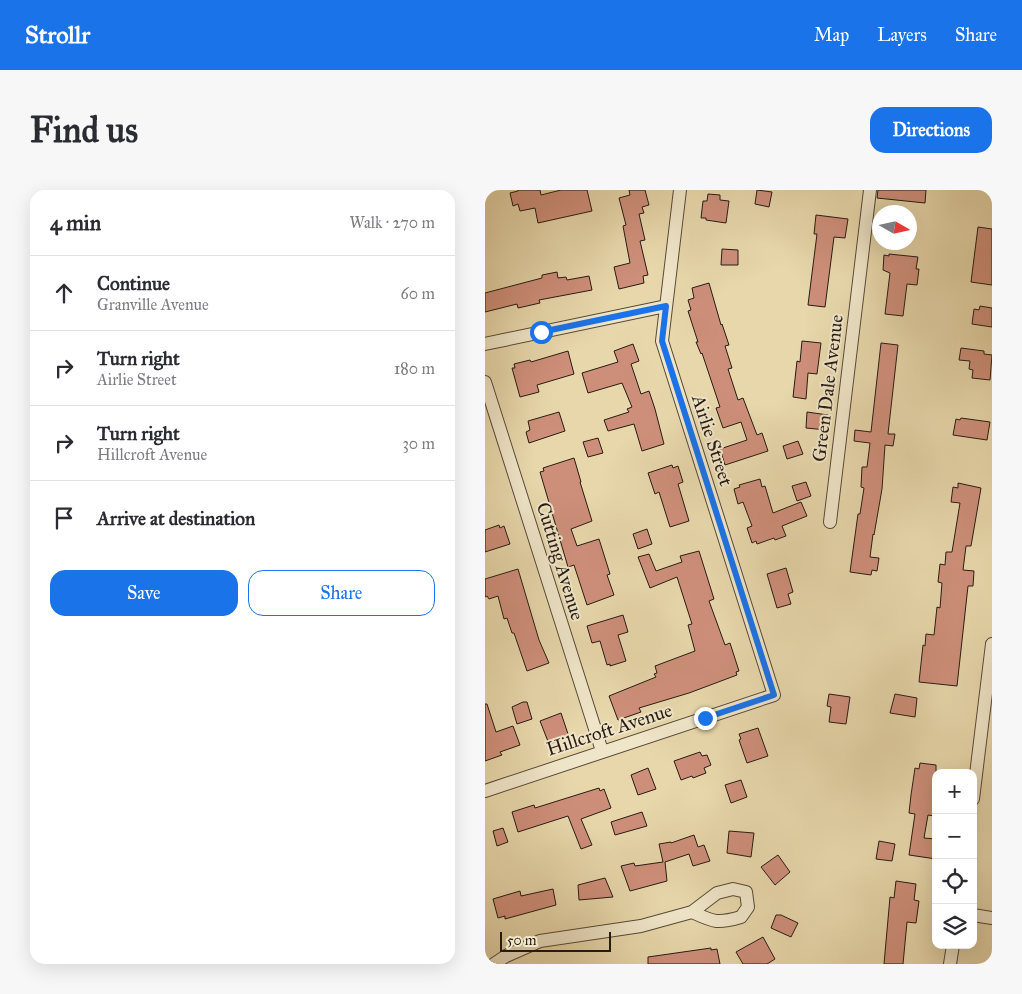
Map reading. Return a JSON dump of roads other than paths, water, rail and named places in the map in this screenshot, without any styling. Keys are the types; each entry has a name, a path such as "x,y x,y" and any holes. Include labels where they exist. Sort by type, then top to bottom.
{"street":[{"name":"Airlie Street","path":"680,190 662,341 774,695"},
{"name":"Green Dale Avenue","path":"830,522 871,190"},
{"path":"485,344 666,306"},
{"name":"Cutting Avenue","path":"485,382 602,751"},
{"path":"977,771 992,644"},
{"name":"Hillcroft Avenue","path":"485,791 774,695"},
{"path":"494,964 506,956 540,941 641,926 692,912"},
{"path":"977,916 992,918"},
{"path":"951,964 953,949"}]}
